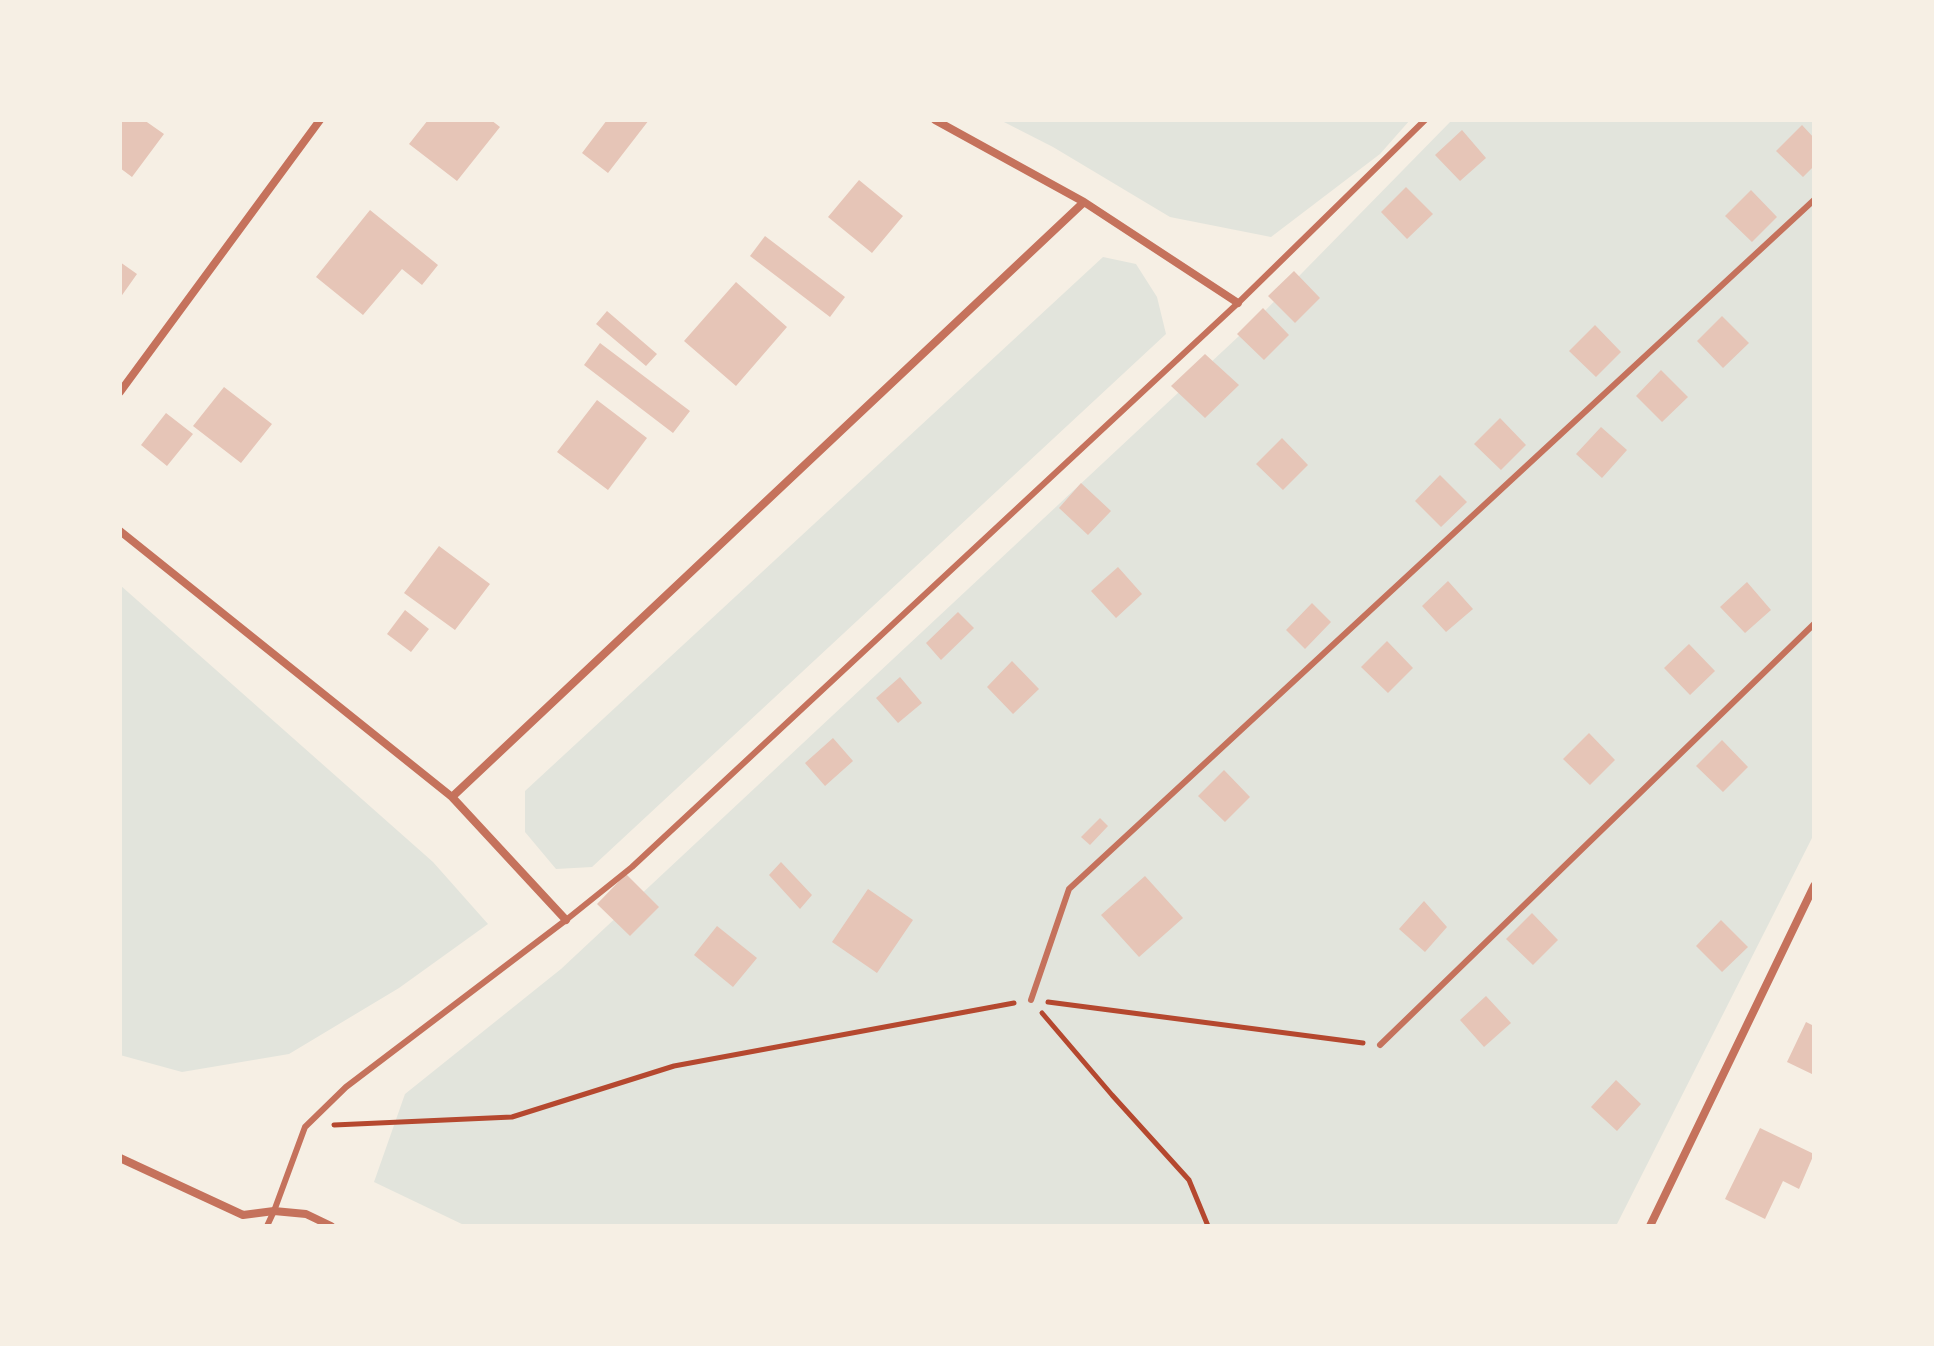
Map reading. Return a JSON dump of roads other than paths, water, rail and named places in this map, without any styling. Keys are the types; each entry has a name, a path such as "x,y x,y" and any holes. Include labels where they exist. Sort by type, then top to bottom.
{"street":[{"path":"120,392 320,120"},
{"path":"935,120 1084,202 1238,303"},
{"path":"452,797 1084,202"},
{"path":"120,531 452,797 566,920"},
{"path":"1650,1226 1814,886"},
{"path":"120,1158 243,1215 274,1211 306,1214 331,1226"}],"lane":[{"path":"267,1226 305,1127 346,1087 632,867 1238,303 1425,120"},
{"path":"1031,1000 1069,889 1814,200"},
{"path":"1380,1045 1814,624"}]}
